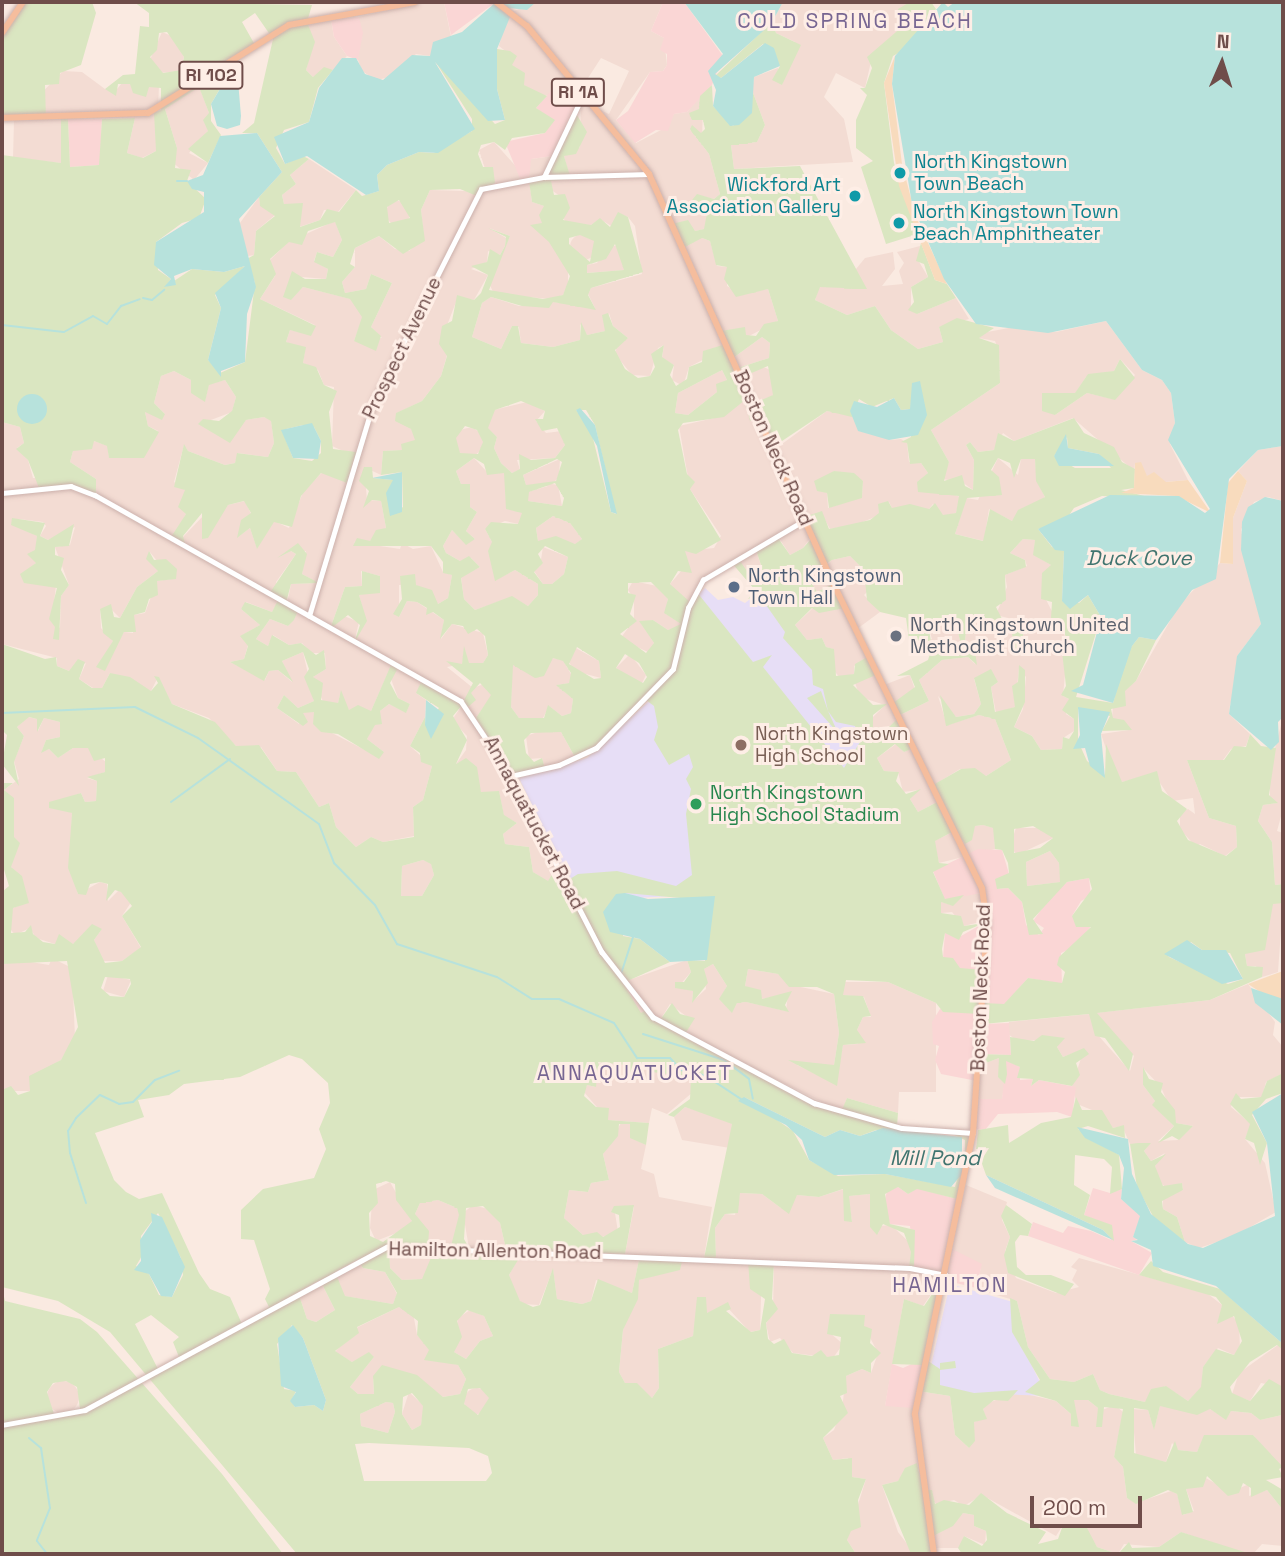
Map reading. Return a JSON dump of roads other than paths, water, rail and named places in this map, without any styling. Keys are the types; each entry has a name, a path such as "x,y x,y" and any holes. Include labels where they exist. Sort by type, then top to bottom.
{"main road":[{"path":"2,33 23,2"},
{"name":"RI 102","path":"2,118 148,113 289,25 415,2"},
{"name":"Boston Neck Road","path":"496,2 527,26 582,97 649,174 805,520 982,888 987,923 973,1133 915,1414 934,1554"}],"street":[{"path":"582,97 544,177 649,174"},
{"name":"Prospect Avenue","path":"309,616 374,401 481,189 544,177"},
{"name":"Annaquatucket Road","path":"2,493 78,487 461,701 511,776 602,952 653,1017 814,1103 902,1128 973,1133"},
{"path":"511,776 559,765 596,748 673,669 688,608 704,580 805,520"},
{"name":"Hamilton Allenton Road","path":"2,1425 85,1410 387,1247 910,1268 945,1275"}],"water":[{"path":"496,2 536,2 527,10 509,8 505,13 510,17 497,49 497,89 505,120 488,121 435,62 475,129 438,153 419,152 387,165 377,175 379,191 366,195 307,156 285,164 274,137 309,122 319,88 342,58 356,58 365,74 383,80 412,55 430,56 433,42 462,32"},
{"path":"684,2 783,2 771,24 715,74 721,78 765,43 774,48 780,66 754,77 752,113 739,125 730,126 713,106 716,90 708,71 723,54"},
{"name":"Duck Cove","path":"943,2 948,7 955,2 1283,2 1283,446 1258,450 1229,479 1216,579 1192,590 1156,640 1139,637 1132,646 1113,703 1071,691 1083,685 1101,617 1088,595 1070,609 1062,601 1064,551 1055,550 1038,529 1110,495 1179,496 1205,513 1210,509 1168,440 1175,423 1171,393 1162,380 1142,370 1106,321 1048,333 976,324 944,279 912,204 892,84 895,56"},
{"path":"227,77 238,81 241,116 240,125 227,129 217,126 211,104"},
{"path":"257,133 282,172 239,219 256,287 247,314 245,362 221,371 221,377 208,360 221,308 215,293 245,266 224,272 192,269 174,276 176,285 164,287 171,279 154,265 156,242 204,212 204,192 192,189 187,181 203,175 220,136"},
{"path":"920,381 927,415 918,435 889,440 858,431 850,411 854,401 877,407 894,398 901,410 910,409 912,383"},
{"path":"32,394 38,395 46,403 46,415 38,423 32,424 26,423 18,415 17,409 18,403 26,395"},
{"path":"580,408 595,425 617,514 611,512 597,446 576,410"},
{"path":"312,423 321,441 318,459 293,458 281,430"},
{"path":"1066,434 1068,448 1099,454 1114,466 1059,466 1054,456"},
{"path":"402,472 402,512 390,516 386,493 393,480 372,478"},
{"path":"1265,497 1283,501 1283,717 1278,722 1279,742 1271,750 1229,714 1237,656 1261,624 1241,550 1242,522 1248,507"},
{"path":"426,700 444,714 431,739 425,725"},
{"path":"1078,707 1110,712 1101,734 1105,778 1090,766 1085,748 1073,749 1080,735"},
{"path":"625,893 648,899 715,896 707,960 670,962 640,939 610,932 603,912 616,894"},
{"path":"1187,940 1202,950 1226,950 1243,979 1222,984 1164,954"},
{"path":"1251,988 1283,999 1283,1025 1255,1003"},
{"path":"1283,1093 1283,1344 1216,1286 1153,1266 1151,1250 1131,1241 1138,1240 1133,1237 1140,1216 1121,1199 1124,1168 1119,1155 1085,1138 1077,1127 1128,1139 1132,1174 1151,1214 1188,1244 1203,1248 1275,1216 1267,1143 1252,1112"},
{"name":"Mill Pond","path":"744,1097 825,1137 840,1130 860,1136 883,1128 962,1137 962,1174 951,1187 885,1174 834,1175 809,1160 802,1140 786,1125 738,1101"},
{"path":"986,1175 1103,1230 1113,1240 995,1188"},
{"path":"151,1213 162,1217 185,1267 172,1297 161,1296 149,1274 134,1270 141,1261 140,1240 152,1222"},
{"path":"293,1325 303,1338 326,1400 323,1411 314,1405 295,1407 290,1401 296,1392 281,1386 278,1338"}],"waterway":[{"path":"177,181 187,181"},
{"path":"143,298 152,300 164,290"},
{"path":"2,325 64,332 93,316 107,324 121,306 140,299"},
{"path":"2,713 135,707 198,738 319,824 334,863 375,905 397,944 497,977 532,999 559,999 614,1023 637,1058 670,1058 681,1070 706,1076 741,1099"},
{"path":"171,802 230,759"},
{"path":"621,974 633,937"},
{"path":"643,1034 724,1060 749,1079 753,1099"},
{"path":"86,1203 70,1153 68,1131 76,1118 100,1095 119,1104 133,1102 155,1080 179,1071"},
{"path":"29,1438 41,1448 50,1508 37,1541 47,1554"}],"place":[{"name":"North Kingstown Town Beach","path":"900,173"},
{"name":"Wickford Art Association Gallery","path":"855,196"},
{"name":"North Kingstown Town Beach Amphitheater","path":"899,223"},
{"name":"North Kingstown Town Hall","path":"734,587"},
{"name":"North Kingstown United Methodist Church","path":"896,636"},
{"name":"North Kingstown High School","path":"741,745"},
{"name":"North Kingstown High School Stadium","path":"696,804"}],"district":[{"name":"COLD SPRING BEACH","path":"855,21"},
{"name":"ANNAQUATUCKET","path":"635,1073"},
{"name":"HAMILTON","path":"950,1285"}]}
